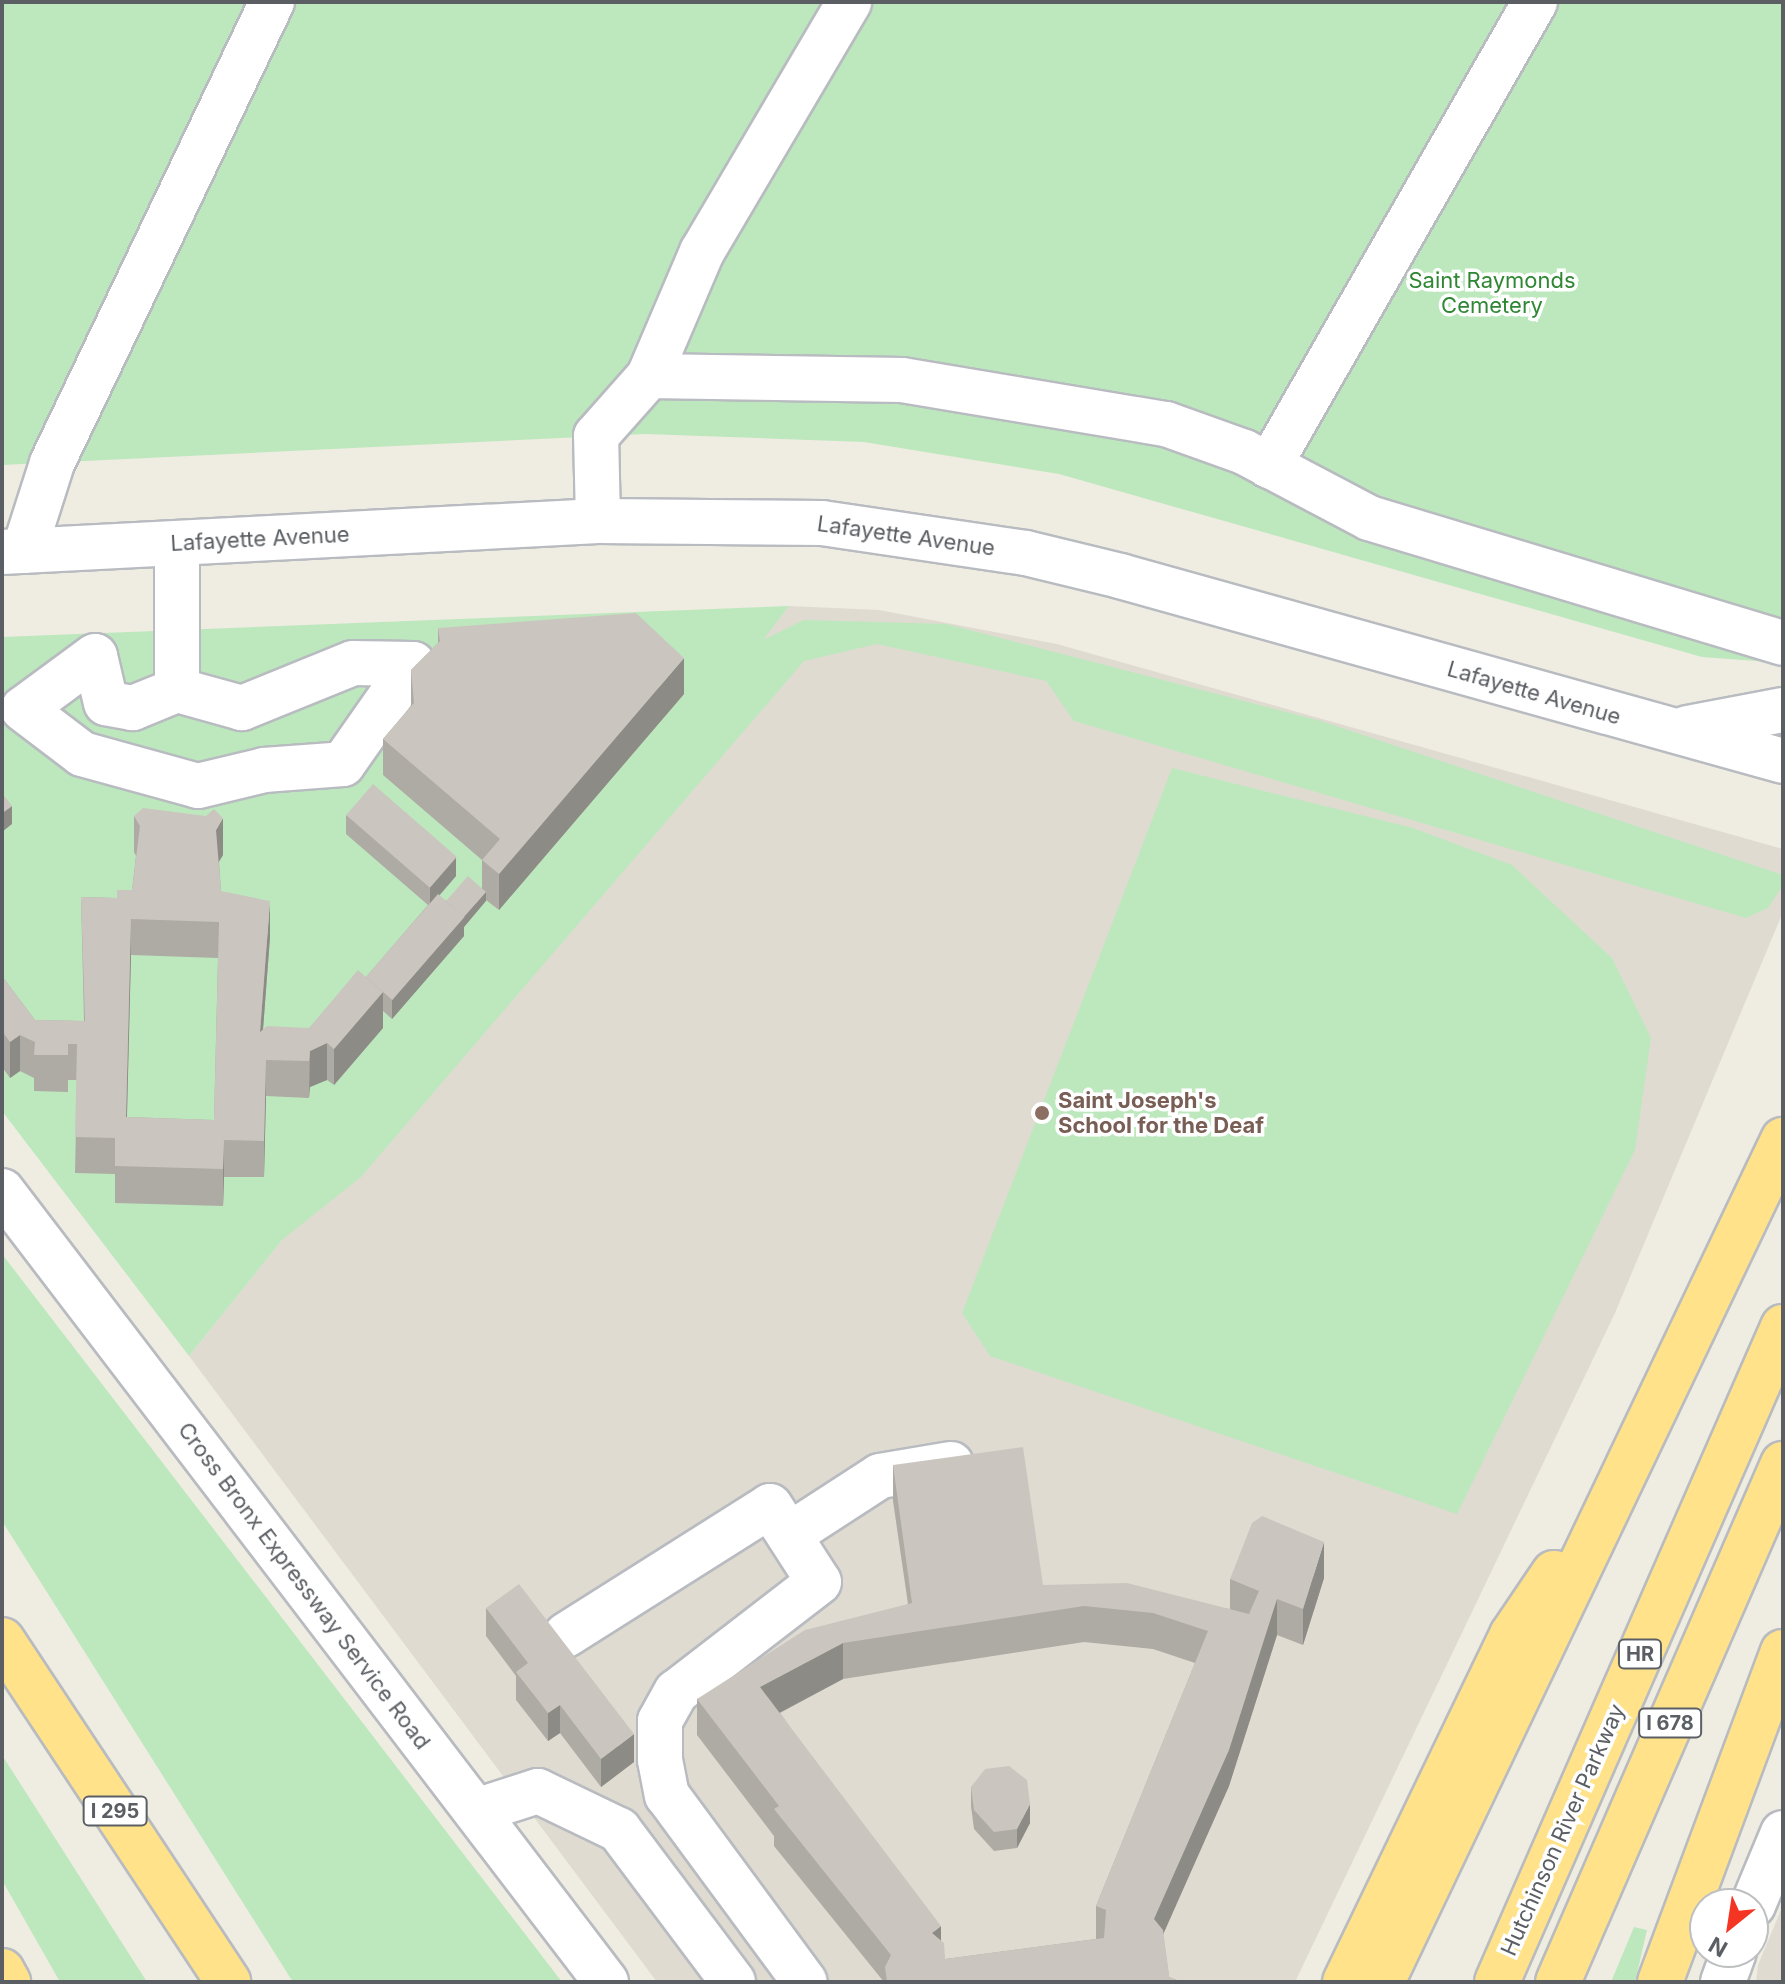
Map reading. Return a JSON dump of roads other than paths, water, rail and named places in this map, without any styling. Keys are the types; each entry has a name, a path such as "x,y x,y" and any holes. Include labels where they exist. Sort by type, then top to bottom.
{"highway":[{"path":"1382,1982 1783,1140"},
{"name":"Hutchinson River Parkway","path":"1497,1982 1783,1327"},
{"name":"I 678","path":"1558,1982 1783,1464"},
{"path":"1345,1982 1512,1635 1629,1467"},
{"name":"I 295","path":"2,1640 228,1982"},
{"path":"1660,1982 1783,1652"},
{"path":"2,1971 8,1982"}],"street":[{"path":"13,551 272,2"},
{"path":"598,521 596,436 649,376 702,252 849,2"},
{"path":"1269,466 1535,2"},
{"path":"649,376 816,376 1018,394 1166,424 1269,466 1369,518 1783,643"},
{"name":"Lafayette Avenue","path":"13,551 598,521 822,523 1026,553 1783,761"},
{"path":"177,543 177,690"},
{"path":"95,656 106,703 133,708 177,690 242,708 263,698 353,663 413,664 343,764 264,770 198,786 130,773 82,754 23,709 95,656"},
{"path":"263,698 264,770"},
{"path":"1658,729 1783,710"},
{"name":"Cross Bronx Expressway Service Road","path":"2,1191 606,1982"},
{"path":"789,1535 892,1471 994,1461"},
{"path":"566,1635 770,1506 819,1582 667,1704 659,1743 667,1795 805,1982"},
{"path":"476,1811 538,1791 619,1830 733,1982"},
{"path":"619,1830 667,1795"},
{"path":"1760,1888 1783,1833"}],"place":[{"name":"Saint Joseph's School for the Deaf","path":"1042,1113"}],"park label":[{"name":"Saint Raymonds Cemetery","path":"1492,292"}]}
